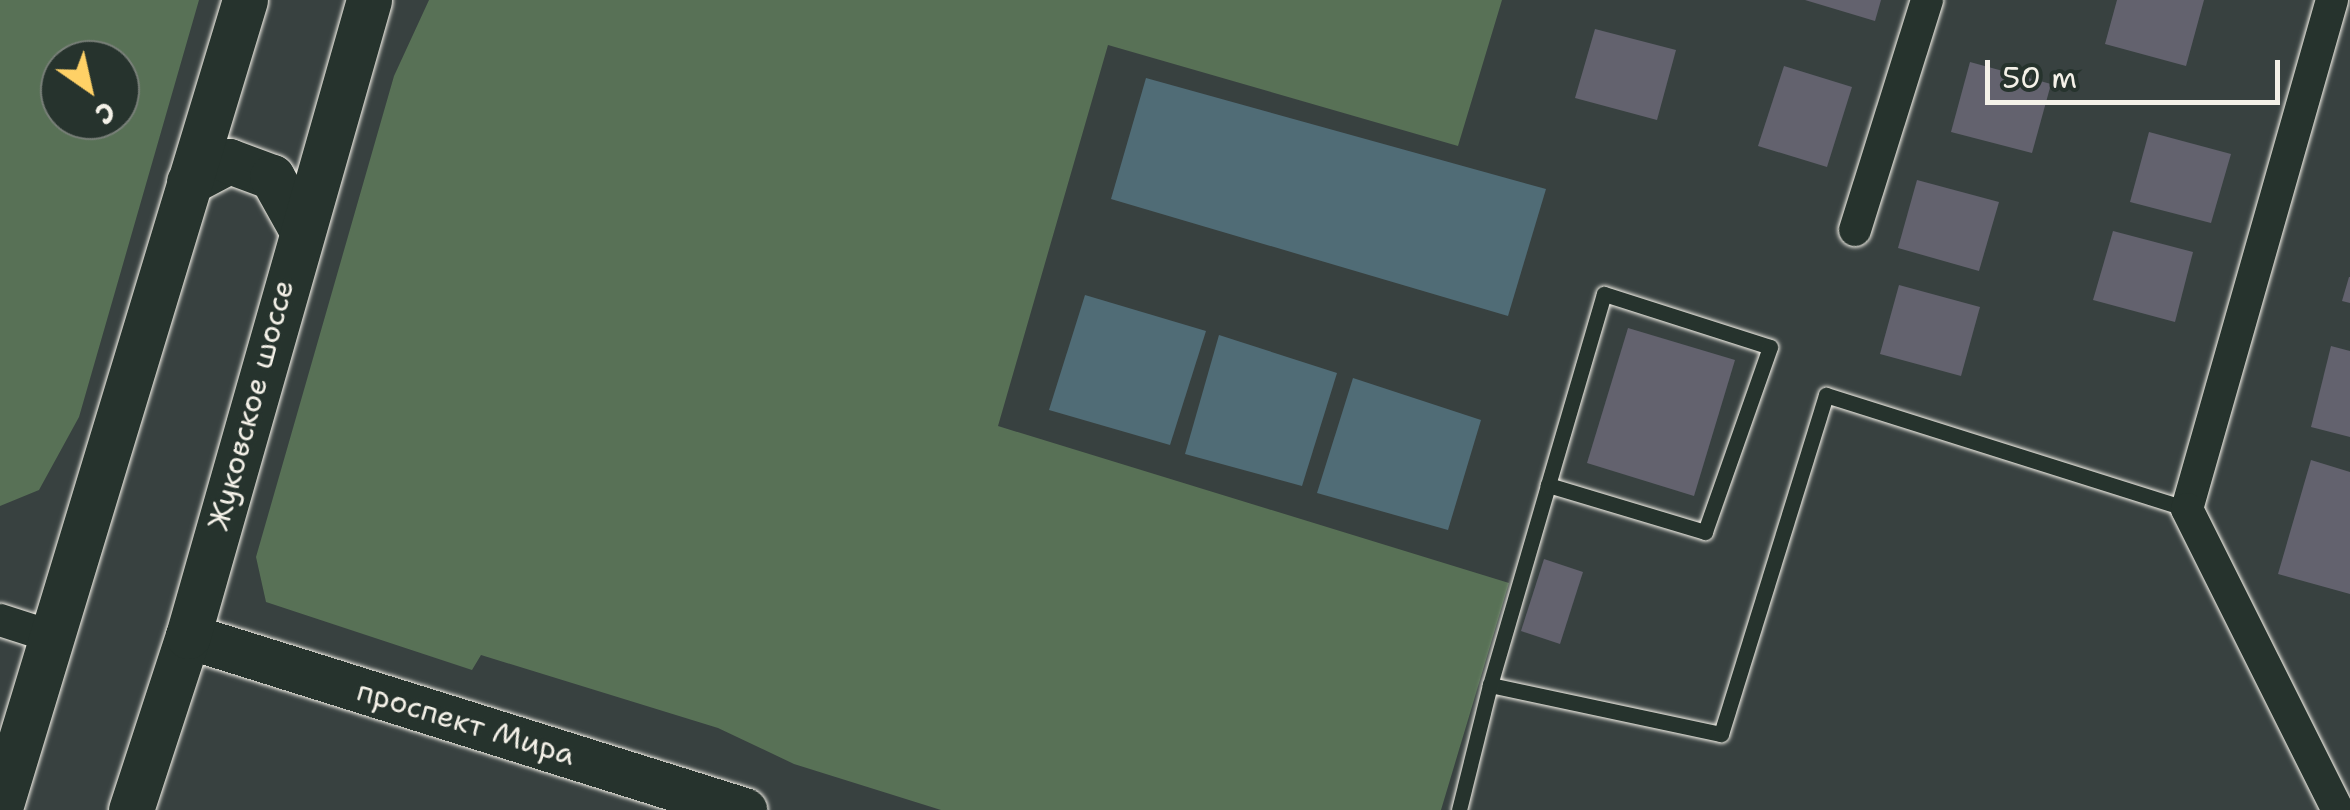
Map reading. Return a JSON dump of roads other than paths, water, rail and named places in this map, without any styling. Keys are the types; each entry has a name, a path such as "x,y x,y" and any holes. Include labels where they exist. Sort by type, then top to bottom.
{"main road":[{"path":"0,808 244,0"},
{"name":"Жуковское шоссе","path":"141,808 300,228 369,0"},
{"path":"189,182 229,161 272,177 300,228"},
{"name":"проспект Мира","path":"188,636 744,810"}],"street":[{"path":"1856,230 1926,0"},
{"path":"2332,0 2188,509 2338,810"},
{"path":"0,620 53,637"}],"lane":[{"path":"1459,810 1490,685 1548,485 1604,294 1770,347 1705,532 1548,485"},
{"path":"1490,685 1721,734 1826,395 2188,509"}],"water":[{"path":"1146,78 1546,189 1508,316 1111,199"},
{"path":"1085,295 1206,331 1170,445 1049,410"},
{"path":"1219,335 1337,373 1302,486 1185,454"},
{"path":"1353,378 1481,420 1448,530 1317,493"}]}
